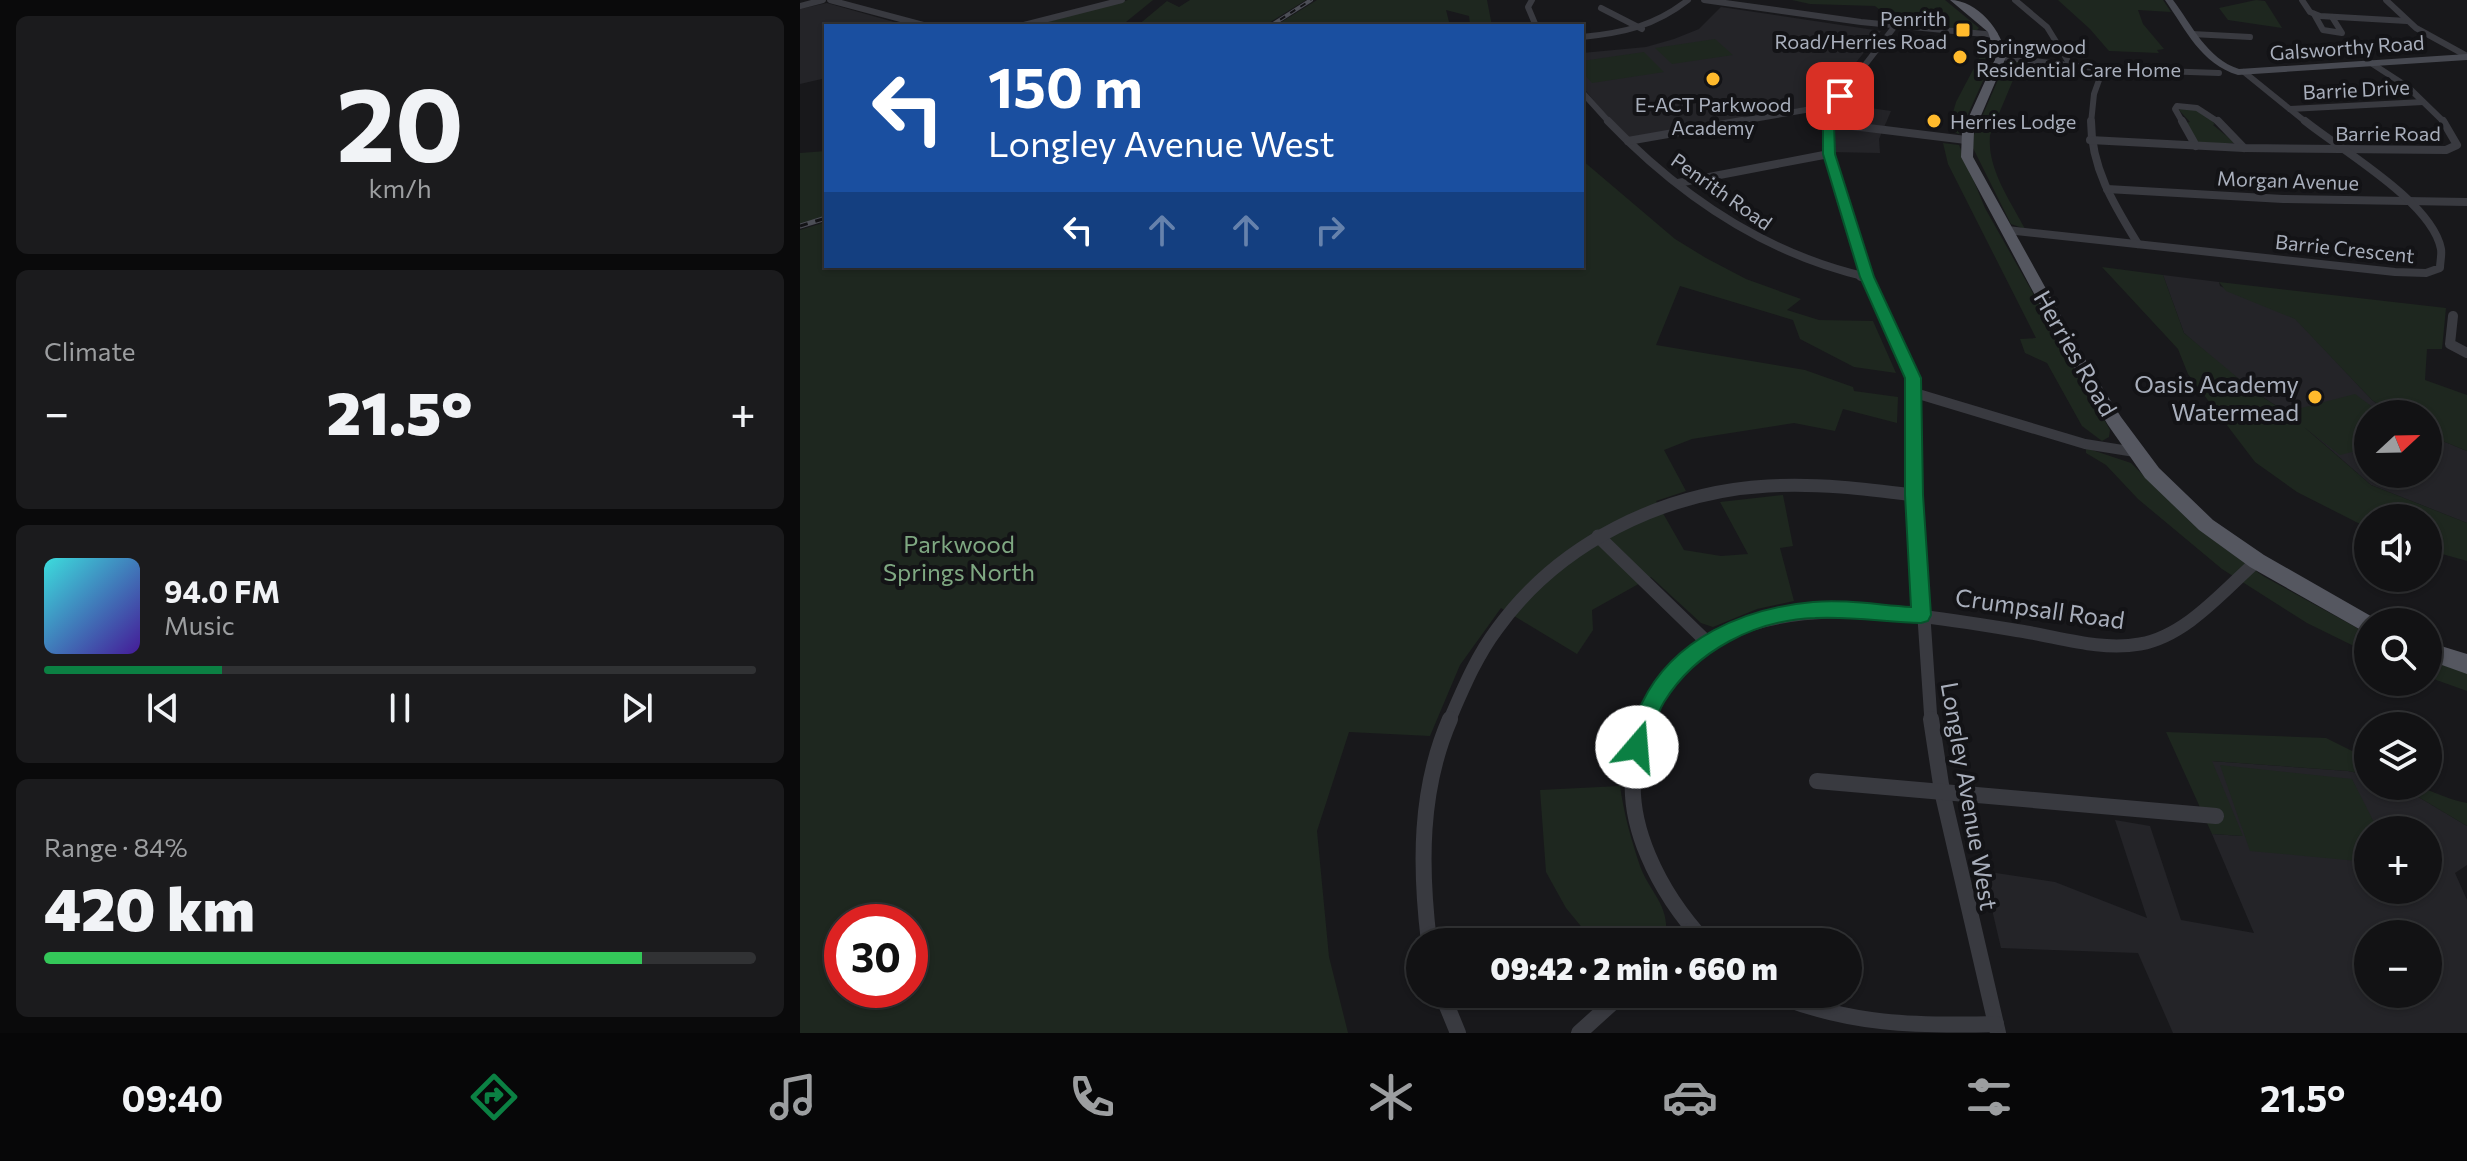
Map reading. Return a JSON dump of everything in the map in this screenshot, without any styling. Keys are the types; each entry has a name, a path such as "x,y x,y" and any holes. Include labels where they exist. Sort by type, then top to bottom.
{"main road":[{"path":"1955,0 1995,35 2001,46 2001,57 1966,140"},
{"name":"Herries Road","path":"1966,140 1967,157 2083,370 2135,452 2172,496 2206,525 2305,592 2354,618"},
{"path":"2442,656 2467,664"}],"street":[{"path":"800,6 823,0"},
{"path":"830,0 920,24"},
{"path":"1028,24 1122,0"},
{"path":"1532,0 1528,7 1535,24"},
{"path":"1584,37 1642,29 1662,21 1688,0"},
{"path":"1704,0 1895,26 1995,35"},
{"path":"2015,0 2047,27 2071,66"},
{"path":"2169,0 2224,72"},
{"path":"2302,0 2323,30 2343,32 2332,17"},
{"path":"2386,0 2407,21 2467,56"},
{"path":"1601,8 1642,29"},
{"path":"2314,14 2407,21"},
{"name":"Longley Avenue West","path":"1895,26 1834,105 1828,123 1829,154 1867,277 1908,365 1915,393 1914,495 1928,698 1942,791 1997,1029"},
{"path":"2192,34 2250,37"},
{"name":"Galsworthy Road","path":"2001,57 2103,69 2244,72 2467,56"},
{"path":"2455,58 2467,65"},
{"name":"Barrie Road","path":"2090,140 2244,148 2454,149 2457,141 2423,102 2371,63"},
{"path":"2103,69 2091,103 2090,140 2107,189 2138,244"},
{"name":"Barrie Crescent","path":"2007,230 2405,273 2436,271 2442,265 2444,256 2426,219 2410,202 2244,72"},
{"name":"Penrith Road","path":"1584,94 1628,141 1678,183 1758,240 1815,264 1867,277"},
{"name":"Barrie Drive","path":"2290,109 2423,102"},
{"path":"1628,141 1834,105"},
{"path":"2196,146 2175,109 2177,106 2203,109 2244,148"},
{"path":"1828,123 1966,140"},
{"path":"1678,183 1829,154"},
{"name":"Morgan Avenue","path":"2107,189 2467,202"},
{"path":"2453,316 2450,344 2467,353"},
{"path":"1915,393 2085,444 2135,452"},
{"path":"1427,928 1421,887 1423,838 1439,746 1451,710 1484,646 1518,599 1556,563 1598,536 1649,512 1722,491 1809,485 1914,495"},
{"path":"1598,536 1707,642"},
{"name":"Crumpsall Road","path":"1686,928 1667,896 1649,855 1637,808 1634,765 1641,728 1656,695 1681,665 1707,642 1745,624 1816,610 1921,615 2105,645 2142,644 2172,632 2257,561"},
{"path":"1817,781 2216,816"},
{"path":"1448,1008 1458,1033"},
{"path":"1579,1033 1607,1008"},
{"path":"1806,1008 1853,1021 1997,1029"}],"shaded area":[{"path":"827,3 901,24 824,24 824,78 800,84 800,9"},
{"name":"E-ACT Parkwood Academy","path":"1721,7 1881,31 1823,104 1634,138 1623,137 1584,88 1584,53 1646,47 1699,29"},
{"path":"1836,103 1891,111 1879,139 1880,153 1829,152 1827,132"},
{"name":"Oasis Academy Watermead","path":"2163,275 2219,282 2220,286 2295,318 2372,400 2354,400 2354,470 2291,415 2256,393 2184,333"},
{"name":"Oasis Academy Watermead","path":"2442,441 2467,451 2467,523 2442,513 2442,504 2419,504 2379,488 2442,488"},
{"path":"2211,761 2354,772 2354,800 2423,800 2467,826 2467,865 2455,873 2467,900 2467,1033 2173,1033 2138,953 2001,948 1983,871 2055,882 2147,918 2115,820 2150,826 2181,920 2254,933 2212,834 2242,836"}],"green space":[{"path":"1128,0 1153,0 1123,24 1039,24"},
{"path":"1190,0 1306,0 1267,24 1139,24 1167,1 1179,7"},
{"path":"1317,0 1487,0 1492,24 1470,24 1469,16 1446,10 1450,24 1278,24"},
{"path":"1792,0 1945,0 1979,28 1976,31 1955,30 1931,16 1905,15 1905,20 1892,19 1875,6 1810,4"},
{"path":"2058,0 2163,0 2171,12 2138,10 2143,24 2164,49 2157,50 2159,53 2109,51"},
{"path":"2265,1 2282,28 2228,20 2219,8"},
{"path":"1715,39 1733,55 1672,64 1655,48"},
{"path":"1982,39 1992,39 1992,57 1987,61 1987,72 1959,134 1948,130 1956,102 1984,49"},
{"path":"1644,52 1664,72 1592,83 1584,74 1584,61"},
{"path":"2021,61 1990,135 1990,148 2001,184 2025,229 2011,224 1973,148 1974,135 2006,62"},
{"path":"2179,110 2201,110 2213,125 2235,143 2205,144 2196,141 2186,123 2190,122"},
{"path":"1943,143 1959,145 1985,208 2110,430 2109,437 2102,441 2082,426 2047,363 2025,353 2020,339 2036,338 1948,164"},
{"path":"824,151 824,217 800,224 800,153"},
{"name":"Parkwood Springs North","path":"1584,162 1675,239 1746,279 1801,299 1787,310 1819,320 1873,321 1896,373 1854,367 1800,339 1793,320 1680,286 1656,345 1805,370 1853,387 1854,391 1898,397 1897,423 1843,409 1835,431 1794,423 1692,439 1664,450 1686,491 1656,501 1684,550 1721,556 1748,554 1720,502 1783,495 1793,546 1780,548 1794,601 1757,609 1713,627 1701,623 1651,577 1592,610 1593,630 1577,654 1501,608 1460,665 1430,736 1349,732 1317,831 1329,957 1348,1033 800,1033 800,230 824,223 824,268 1584,268"},
{"path":"2102,267 2163,275 2184,333 2256,393 2286,412 2355,394 2363,400 2354,400 2354,452 2340,455 2304,427 2354,470 2354,488 2379,488 2419,504 2354,504 2354,521 2297,492 2255,462 2188,374 2178,349"},
{"path":"2219,282 2446,308 2442,349 2427,349 2425,380 2467,395 2467,451 2442,441 2442,400 2372,400 2295,319 2226,291"},
{"path":"2086,448 2131,463 2198,529 2263,576 2354,626 2354,646 2307,623 2222,569 2138,499 2106,465 2086,453"},
{"path":"2442,513 2467,523 2467,561 2442,554"},
{"path":"2442,665 2467,673 2467,691 2442,682"},
{"path":"2166,732 2326,738 2354,752 2354,772 2212,761 2243,836 2212,834"},
{"path":"2220,765 2352,779 2354,800 2363,800 2371,816 2354,816 2354,861 2250,851"},
{"path":"1620,786 1640,866 1665,915 1666,928 1582,928 1566,908 1546,872 1540,790"},
{"path":"2442,796 2467,803 2467,826 2423,800 2442,800"}],"railway":[{"path":"1273,24 1311,0"},
{"path":"800,226 824,219"}],"place":[{"name":"Penrith Road/Herries Road","path":"1963,30"},
{"name":"Springwood Residential Care Home","path":"1960,57"},
{"name":"E-ACT Parkwood Academy","path":"1713,79"},
{"name":"Herries Lodge","path":"1934,121"},
{"name":"Oasis Academy Watermead","path":"2315,397"}],"route":[{"path":"1637,747 1641,728 1656,695 1681,665 1707,642 1745,624 1783,614 1816,610 1921,615 1914,495 1913,378 1867,277 1829,154 1828,123 1840,96"}]}
